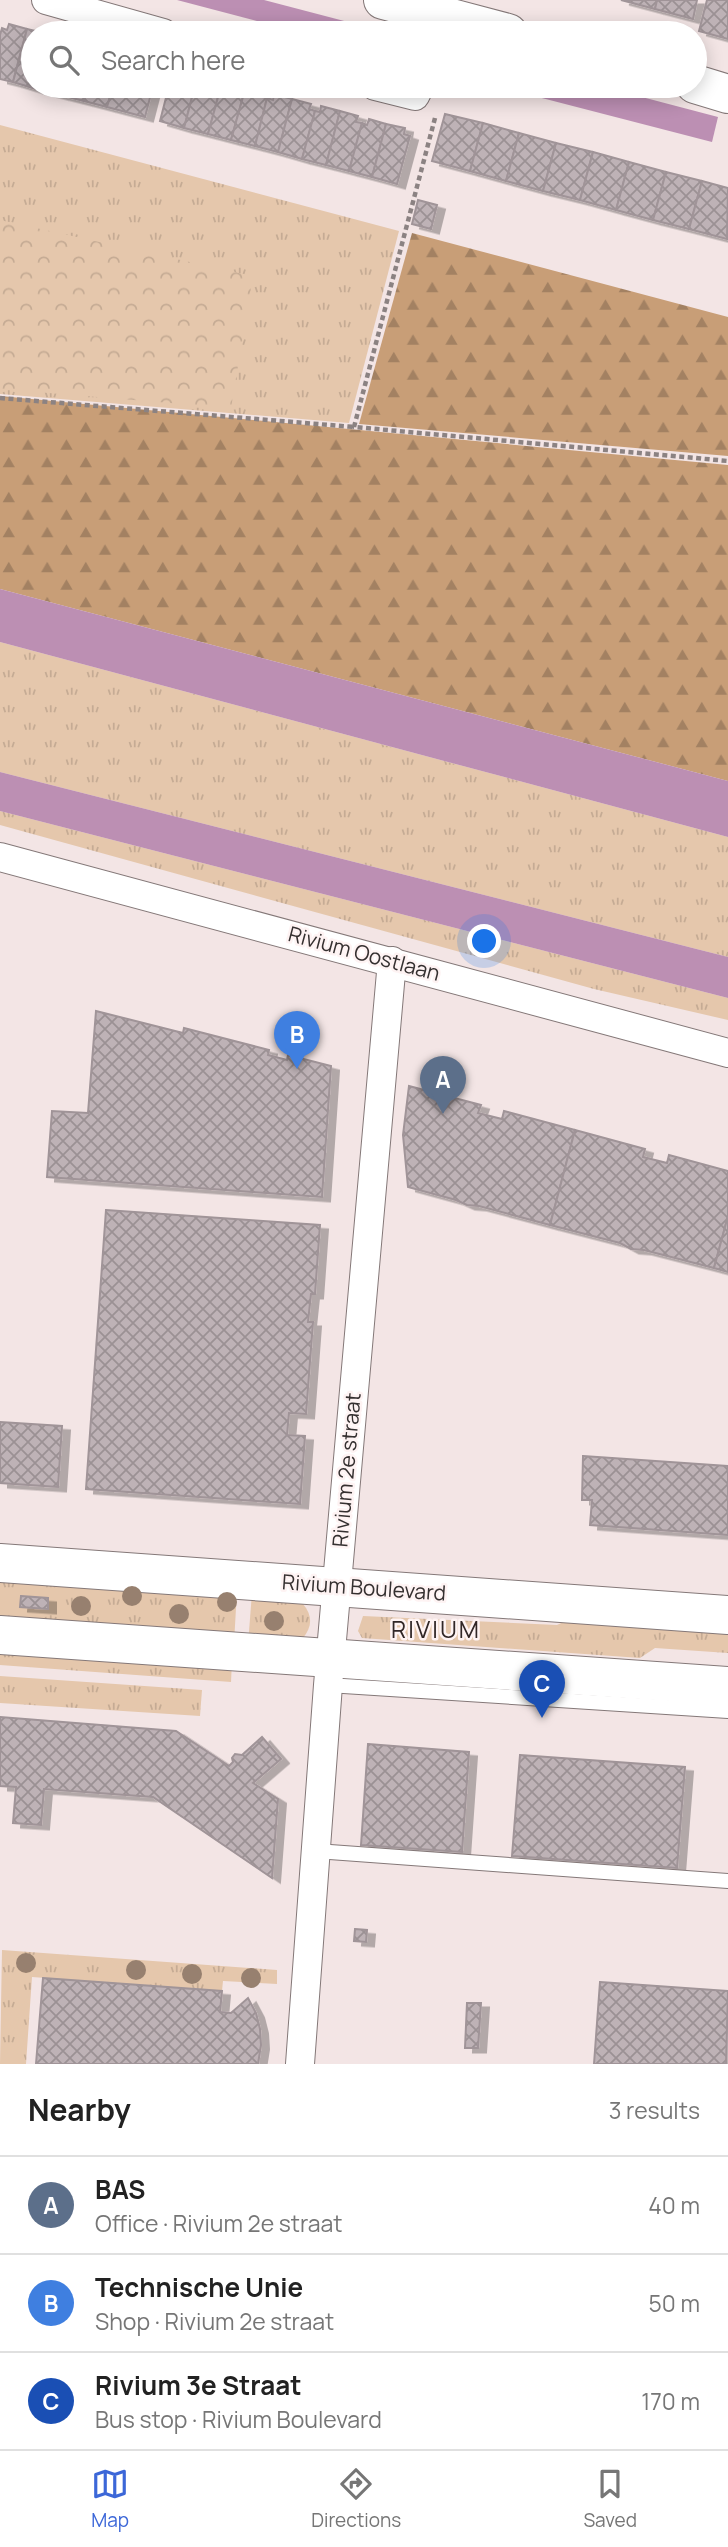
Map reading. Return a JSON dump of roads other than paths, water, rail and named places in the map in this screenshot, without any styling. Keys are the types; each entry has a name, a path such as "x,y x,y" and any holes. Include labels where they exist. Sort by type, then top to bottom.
{"street":[{"path":"46,0 120,21"},
{"path":"383,0 447,17"},
{"path":"707,87 728,93"},
{"name":"Rivium Oostlaan","path":"0,858 728,1052"},
{"name":"Rivium 2e straat","path":"300,2064 337,1586 392,961"},
{"name":"Rivium Boulevard","path":"0,1563 728,1615"},
{"path":"0,1634 330,1672 728,1686"}],"lane":[{"path":"330,1672 728,1711"},
{"path":"316,1851 728,1881"}],"place":[{"name":"Technische Unie","path":"297,1069"},
{"name":"BAS","path":"443,1114"},
{"name":"Rivium 3e Straat","path":"542,1718"}],"district":[{"name":"RIVIUM","path":"436,1630"}]}
